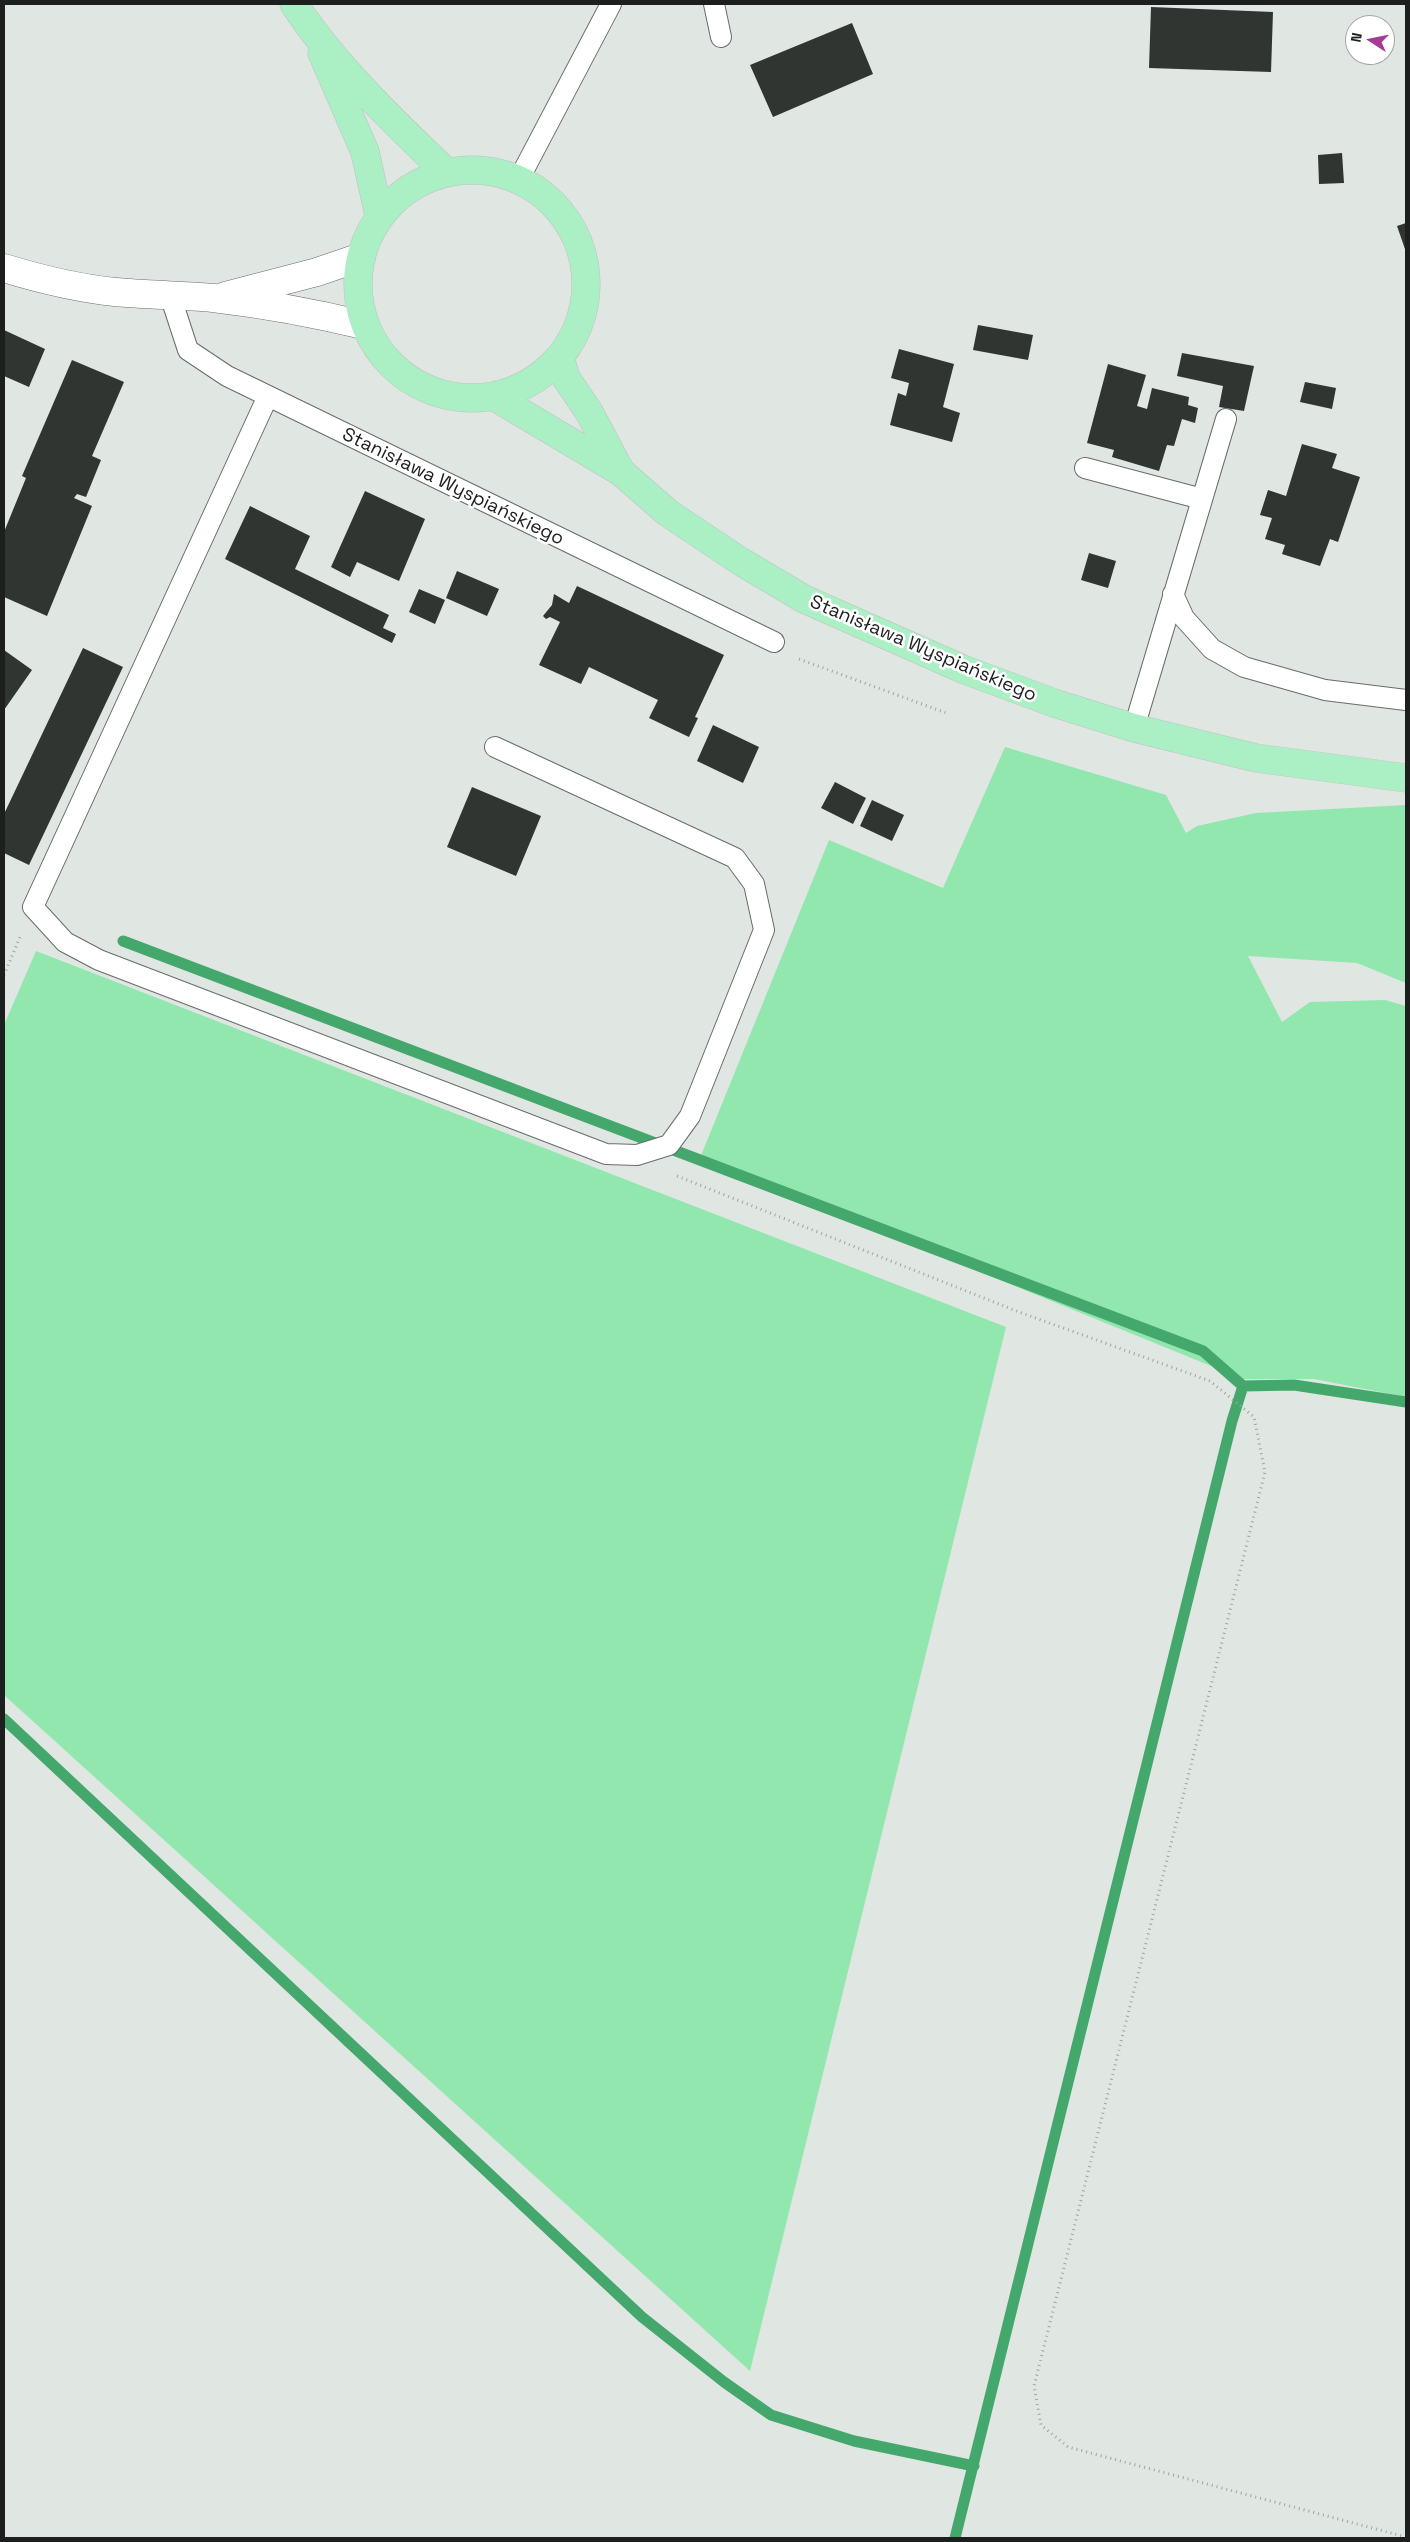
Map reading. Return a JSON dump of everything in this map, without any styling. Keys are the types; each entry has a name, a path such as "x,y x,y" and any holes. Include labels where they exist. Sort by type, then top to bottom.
{"main road":[{"path":"294,4 313,33 402,130 446,172"},
{"path":"313,33 365,152 380,215"},
{"path":"480,169 519,179 543,193 568,220 583,254 587,290 579,327 560,358 530,383 495,397 457,398 421,387 391,365 363,325 360,304 360,257 380,215 410,186 446,172 480,169"},
{"path":"214,298 317,272 360,257"},
{"path":"4,268 40,279 113,292 214,298 319,314 363,325"},
{"name":"Stanisława Wyspiańskiego","path":"560,358 566,378 589,412 621,472"},
{"name":"Stanisława Wyspiańskiego","path":"495,397 621,472 668,513 740,561 804,599 965,670 1054,703 1134,728 1256,758 1406,778"}],"lane":[{"path":"519,179 611,4"},
{"path":"714,4 721,37"},
{"name":"Stanisława Wyspiańskiego","path":"170,295 188,350 227,376 774,642"},
{"path":"268,396 33,906 66,942 99,960 606,1154 637,1155 669,1145 690,1116 764,930 754,884 735,858 494,747"},
{"path":"1134,728 1226,419"},
{"path":"1085,468 1202,499"},
{"path":"1173,594 1184,618 1212,649 1244,667 1325,690 1406,700"}],"path":[{"path":"774,642 781,653 949,714"},
{"path":"4,976 33,906"},
{"path":"637,1155 663,1170 1019,1312 1210,1381 1254,1417 1265,1472 1034,2386 1041,2425 1068,2447 1406,2537"}],"green space":[{"path":"1005,747 1166,795 1186,833 1197,826 1256,813 1406,805 1406,983 1357,963 1248,956 1282,1022 1310,1002 1385,1000 1406,1006 1406,1397 1314,1379 1243,1379 700,1158 829,840 943,888"},
{"path":"36,951 1006,1327 750,2371 4,1695 4,1025"}],"building":[{"path":"1151,7 1273,12 1271,72 1149,68"},
{"path":"852,23 873,74 773,117 750,65"},
{"path":"1342,153 1344,183 1319,184 1318,155"},
{"path":"1406,223 1406,252 1397,226"},
{"path":"978,325 1033,335 1028,360 973,350"},
{"path":"4,330 45,349 29,387 4,376"},
{"path":"899,349 954,364 943,407 960,413 952,442 890,425 898,393 906,396 909,383 891,378"},
{"path":"1182,353 1254,366 1244,411 1219,407 1223,386 1177,376"},
{"path":"72,360 124,382 92,456 101,460 86,497 77,494 74,498 92,506 47,616 4,597 4,532 26,478 22,476"},
{"path":"1108,364 1146,375 1137,406 1147,409 1152,388 1189,397 1188,405 1198,408 1195,423 1182,419 1174,446 1167,445 1159,471 1112,457 1114,450 1087,443"},
{"path":"1305,382 1336,388 1332,409 1300,402"},
{"path":"1302,444 1337,454 1332,468 1360,477 1338,542 1330,539 1320,566 1282,554 1285,545 1265,539 1272,518 1260,515 1268,490 1286,496"},
{"path":"365,491 425,519 399,581 357,562 350,577 331,567"},
{"path":"250,506 310,536 295,569 389,615 383,628 396,634 392,643 225,559"},
{"path":"1089,553 1116,561 1108,588 1081,580"},
{"path":"457,571 499,589 487,616 446,598"},
{"path":"577,586 724,655 695,717 698,718 689,737 649,718 658,700 589,667 581,684 539,665 560,622 550,617 546,619 543,616 552,605 554,594 569,603"},
{"path":"419,589 445,600 435,624 409,612"},
{"path":"83,648 123,667 29,865 4,853 4,814"},
{"path":"4,650 32,670 4,710"},
{"path":"713,725 759,747 743,783 697,761"},
{"path":"835,782 866,798 853,824 821,808"},
{"path":"472,787 541,816 516,876 447,847"},
{"path":"872,800 904,815 892,841 860,826"}],"waterway":[{"path":"123,941 1203,1351 1243,1386 1232,1421 955,2538"},
{"path":"1243,1386 1294,1385 1406,1402"},
{"path":"4,1719 642,2317 724,2382 771,2415 854,2441 974,2466"}]}
